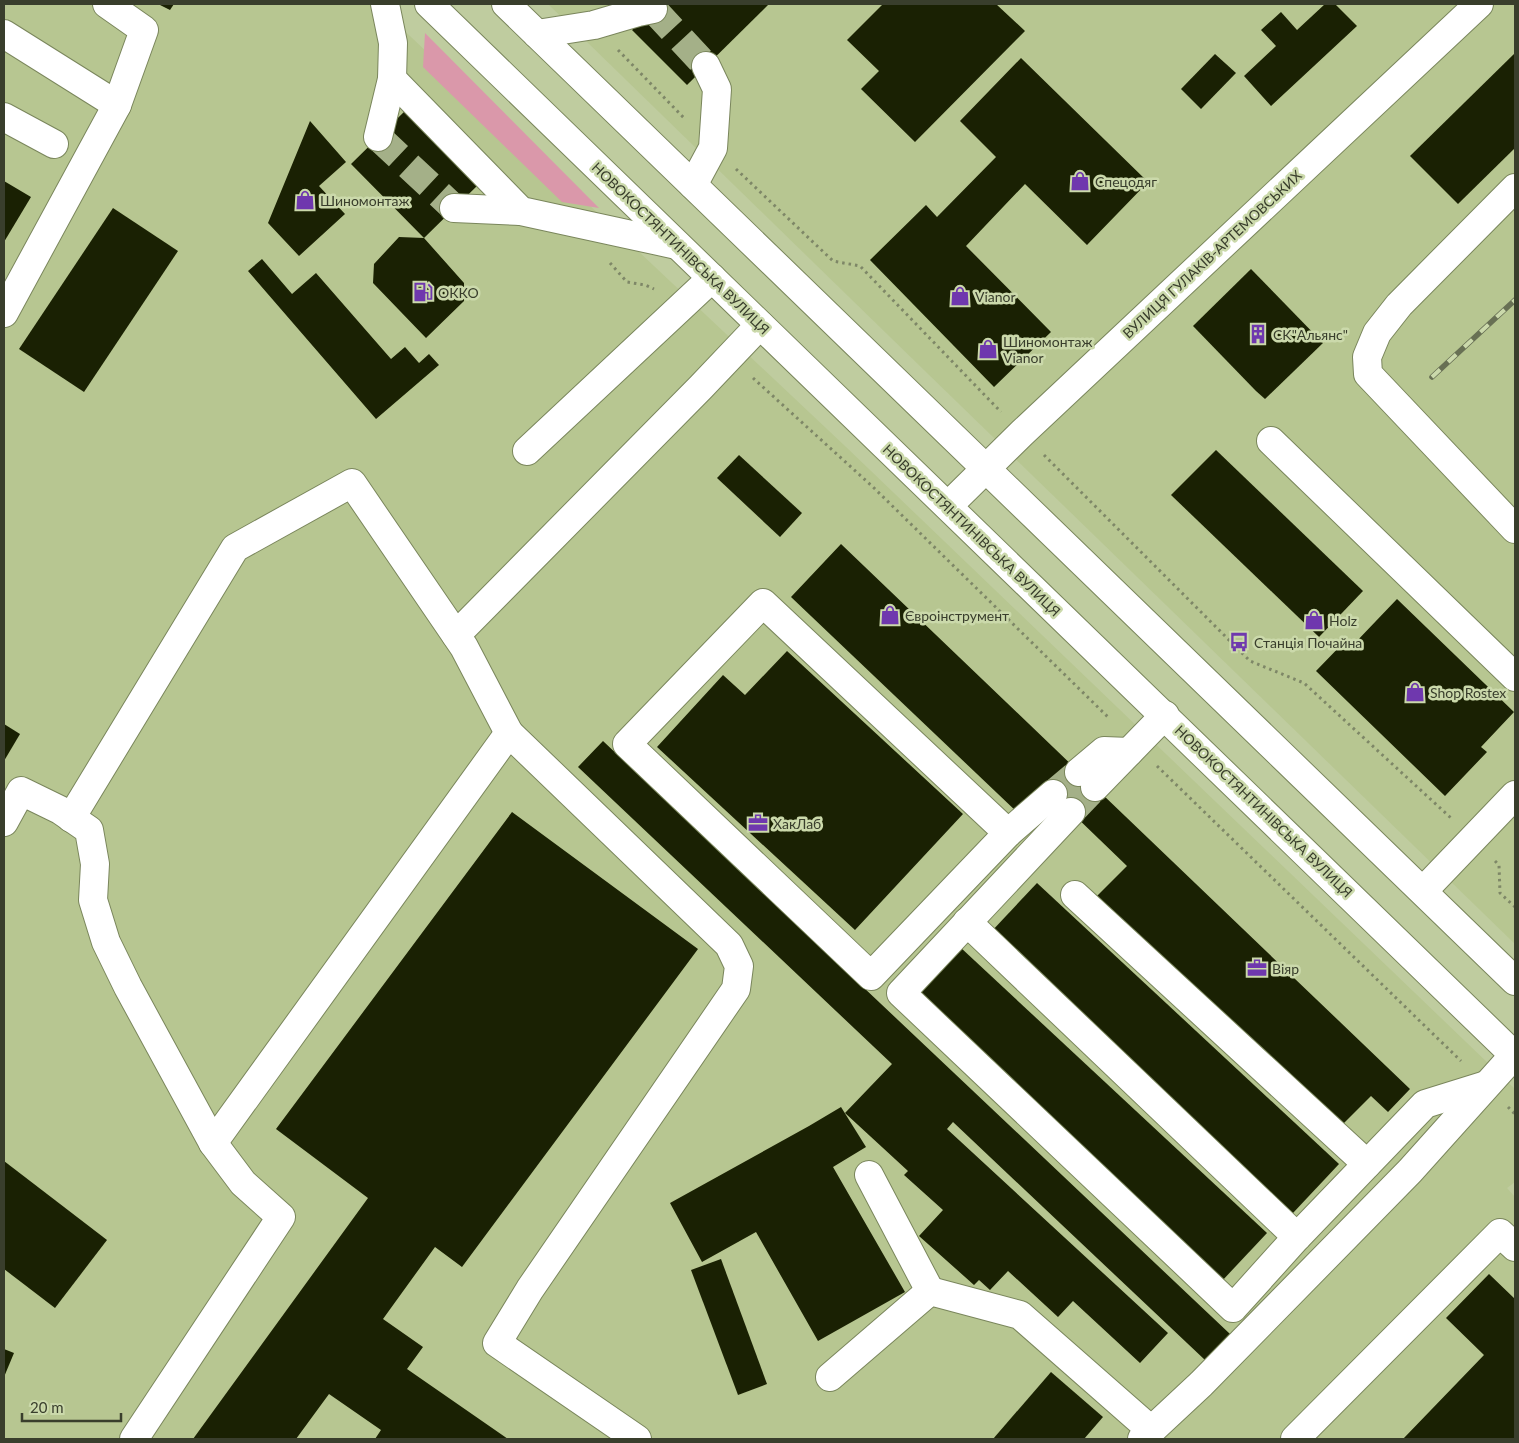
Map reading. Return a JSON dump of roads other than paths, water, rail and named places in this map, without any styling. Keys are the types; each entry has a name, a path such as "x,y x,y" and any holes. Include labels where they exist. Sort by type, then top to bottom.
{"main road":[{"path":"4,313 117,105 144,30 107,4"},
{"path":"378,137 392,79 392,43 385,4"},
{"name":"НОВОКОСТЯНТИНІВСЬКА ВУЛИЦЯ","path":"429,4 1515,1055"},
{"path":"506,4 1515,981"},
{"name":"ВУЛИЦЯ ГУЛАКІВ-АРТЕМОВСЬКИХ","path":"948,506 1022,432 1479,4"},
{"path":"537,34 594,25 653,9"},
{"path":"4,34 117,105"},
{"path":"693,185 713,148 717,89 706,66"},
{"path":"392,79 520,211"},
{"path":"4,117 54,144"},
{"path":"1515,188 1399,305 1377,333 1367,357 1368,374 1515,529"},
{"path":"454,208 520,211 677,245"},
{"path":"527,451 712,278"},
{"path":"456,635 730,357 760,324"},
{"path":"1271,441 1515,677"},
{"path":"71,818 235,548 352,483 464,647 509,733 729,946 739,966 736,989 530,1289 497,1343 637,1439"},
{"path":"1008,832 764,603 627,744 871,976 1008,832 1062,803 967,922 900,993 1234,1308 1425,1104 1486,1085"},
{"path":"1087,780 1132,748 1165,715"},
{"path":"213,1143 509,733"},
{"path":"4,822 21,791 60,810 89,830 96,864 93,900 106,942 128,987 213,1143 243,1183 282,1216 134,1439"},
{"path":"1423,892 1515,795"},
{"path":"1075,895 1367,1164"},
{"path":"967,922 1298,1238"},
{"path":"868,1175 930,1292 1020,1315 1147,1435 1202,1384 1410,1171 1515,1055"},
{"path":"1295,1439 1500,1233 1515,1247"},
{"path":"830,1377 930,1292"}],"tunnel":[{"path":"653,9 706,66"},
{"path":"378,137 454,208"},
{"path":"1053,794 1079,772"},
{"path":"1071,812 1095,787"}],"railway":[{"path":"1432,377 1515,300"}],"place":[{"name":"Спецодяг","path":"1080,181"},
{"name":"Шиномонтаж","path":"305,200"},
{"name":"ОККО","path":"423,292"},
{"name":"Vianor","path":"960,296"},
{"name":"CK\"Альянс\"","path":"1258,334"},
{"name":"Шиномонтаж Vianor","path":"988,349"},
{"name":"Євроiнструмент","path":"890,615"},
{"name":"Holz","path":"1314,620"},
{"name":"Станція Почайна","path":"1239,642"},
{"name":"Shop Rostex","path":"1415,692"},
{"name":"ХакЛаб","path":"758,823"},
{"name":"Віяр","path":"1257,968"}]}
